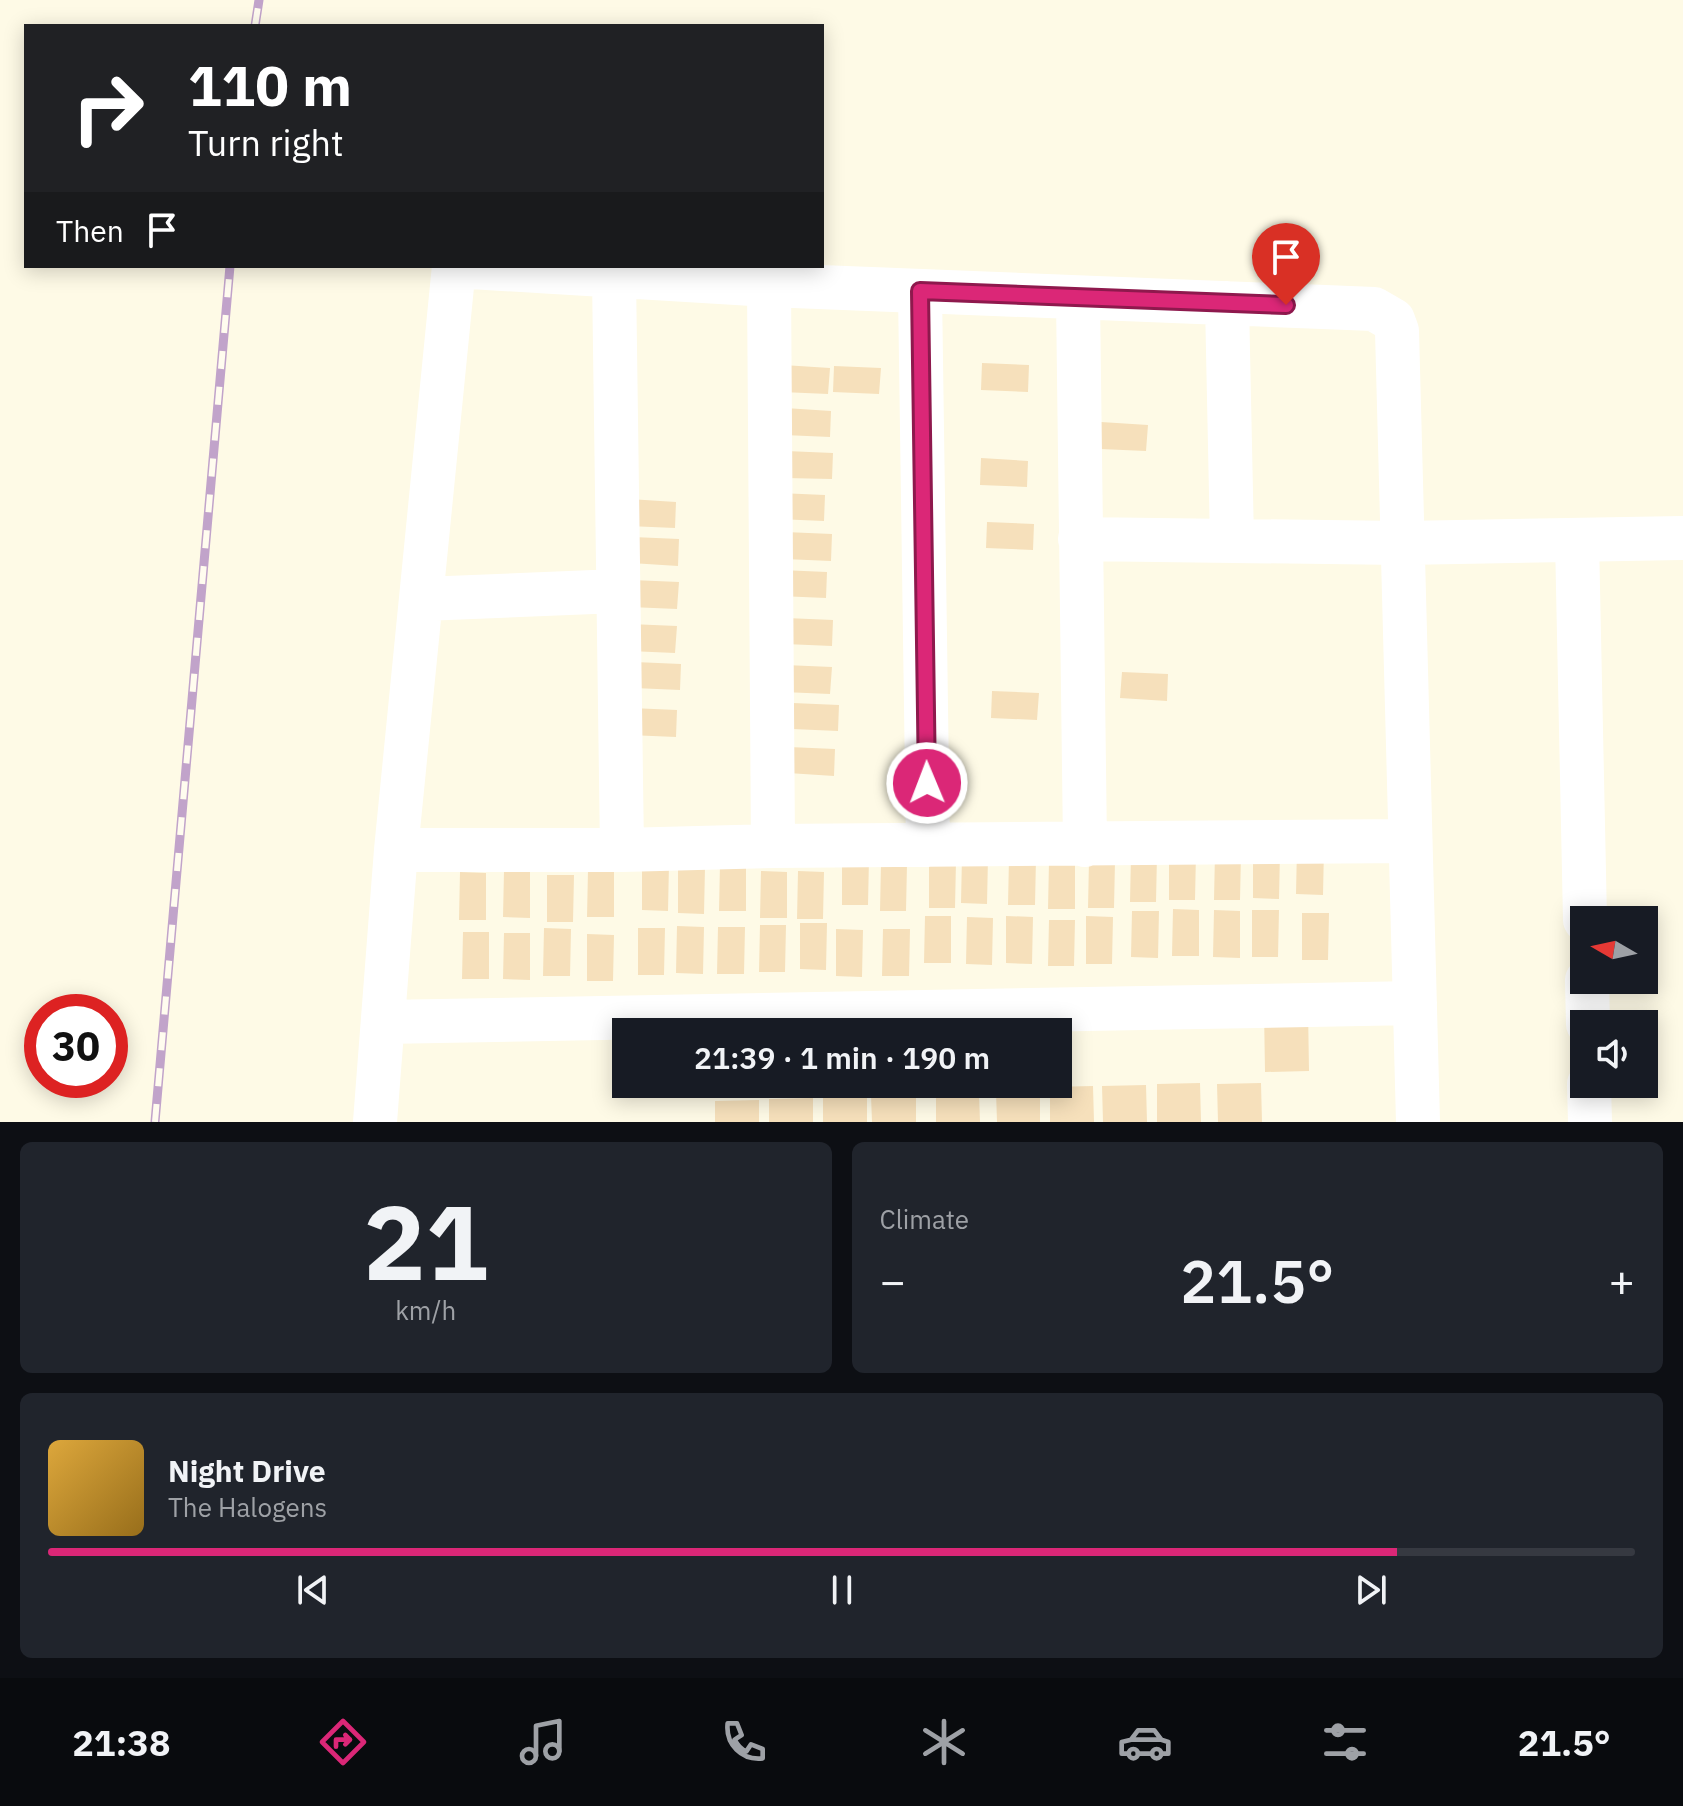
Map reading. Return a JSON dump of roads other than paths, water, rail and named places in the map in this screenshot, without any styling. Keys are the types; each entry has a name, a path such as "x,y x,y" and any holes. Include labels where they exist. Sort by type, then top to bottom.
{"street":[{"path":"375,1122 396,850 454,268"},
{"path":"486,268 769,285 1374,309 1393,320 1397,331 1418,1122"},
{"path":"614,276 622,850"},
{"path":"769,285 773,846"},
{"path":"920,291 928,845"},
{"path":"1078,298 1085,845"},
{"path":"1227,303 1232,541"},
{"path":"1080,539 1403,543 1683,538"},
{"path":"1577,540 1585,906"},
{"path":"423,599 618,591"},
{"path":"396,850 1410,841"},
{"path":"383,1022 1415,1003"},
{"path":"1589,1098 1590,1122"}],"railway":[{"path":"255,24 259,0"},
{"path":"155,1122 230,268"}]}
